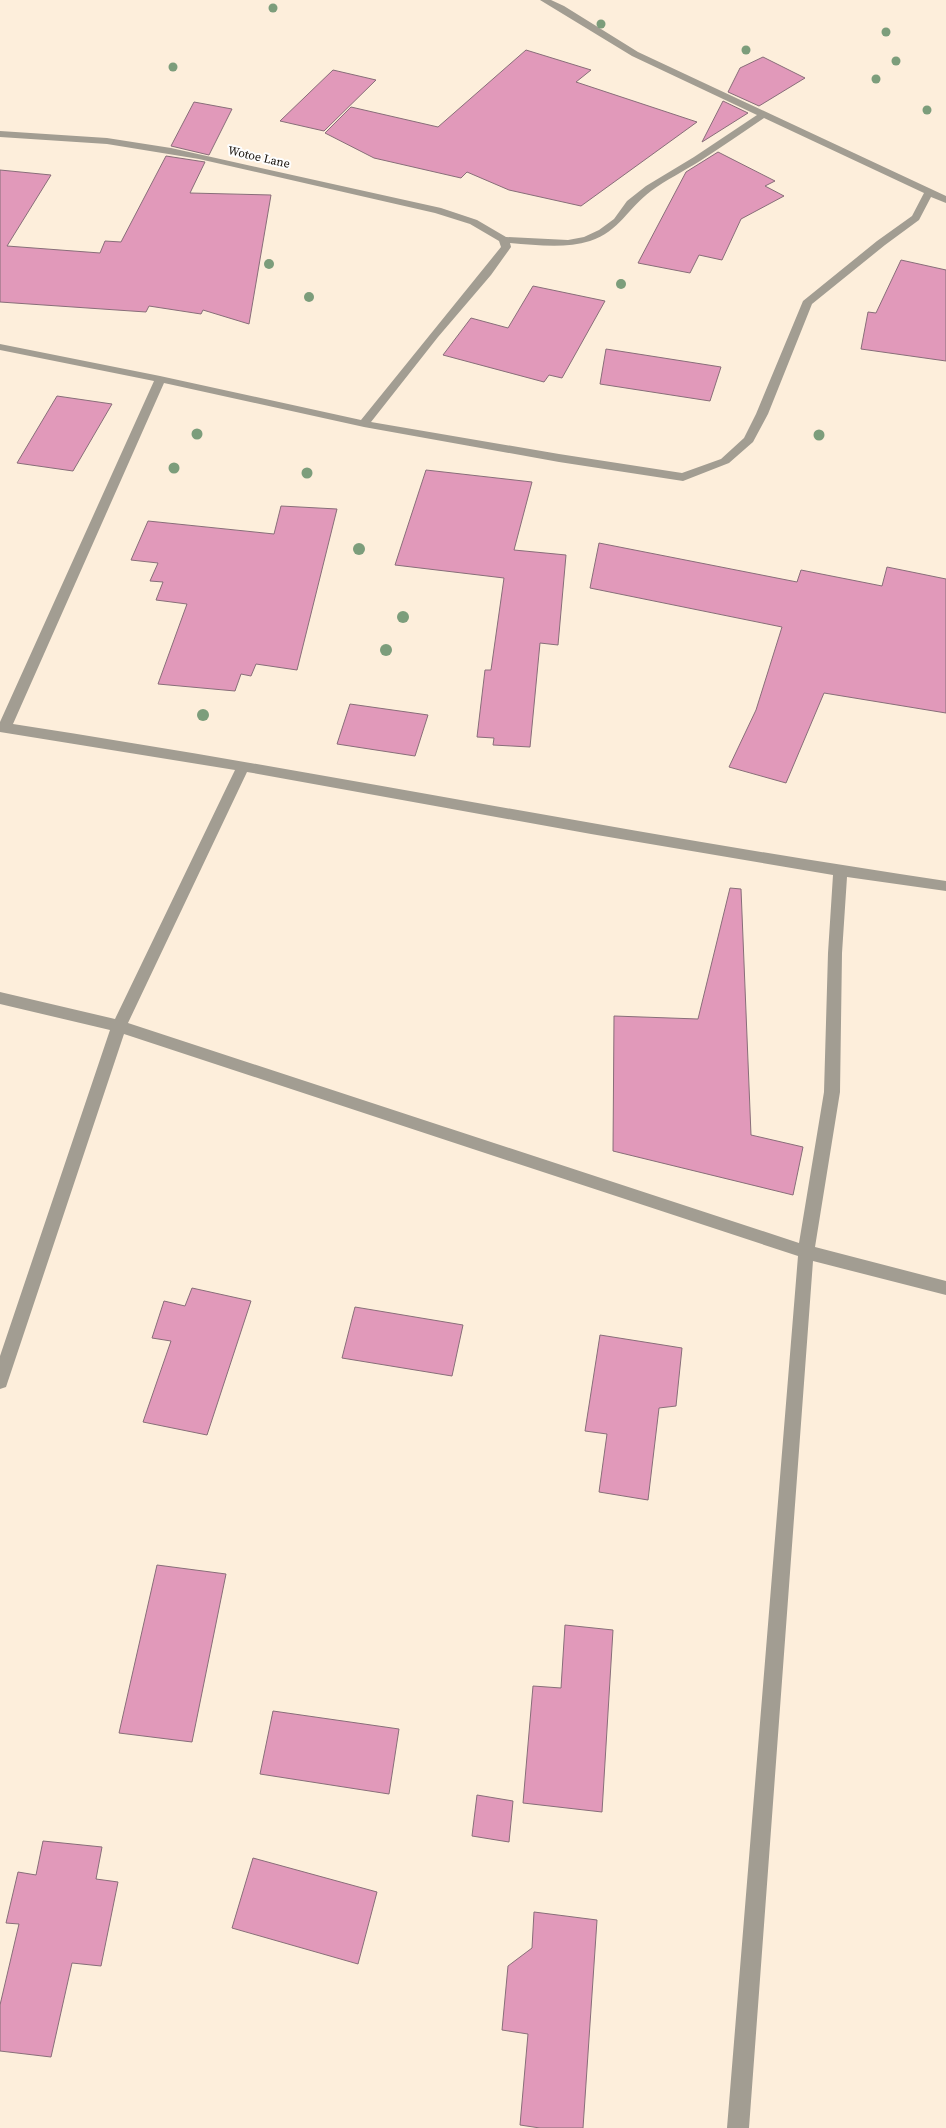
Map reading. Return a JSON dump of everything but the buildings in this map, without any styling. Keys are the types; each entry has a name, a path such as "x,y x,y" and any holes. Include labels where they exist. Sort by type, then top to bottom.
{"street":[{"path":"544,0 561,8 635,54 946,200"},
{"path":"364,424 434,335 487,273 506,247 504,240 568,243 588,239 603,232 618,221 630,204 649,188 697,159 762,115"},
{"name":"Wotoe Lane","path":"0,134 143,145 246,166 322,186 470,219 493,230 504,240"},
{"path":"0,347 160,379 364,424 559,458 683,477 725,461 749,440 762,414 807,304 881,243 916,218 929,192"},
{"path":"160,379 2,728 243,767 840,872 946,886"},
{"path":"0,1381 119,1026 243,767"},
{"path":"738,2128 806,1252 832,1092 835,953 840,872"},
{"path":"0,998 119,1026 806,1252 946,1288"}]}
